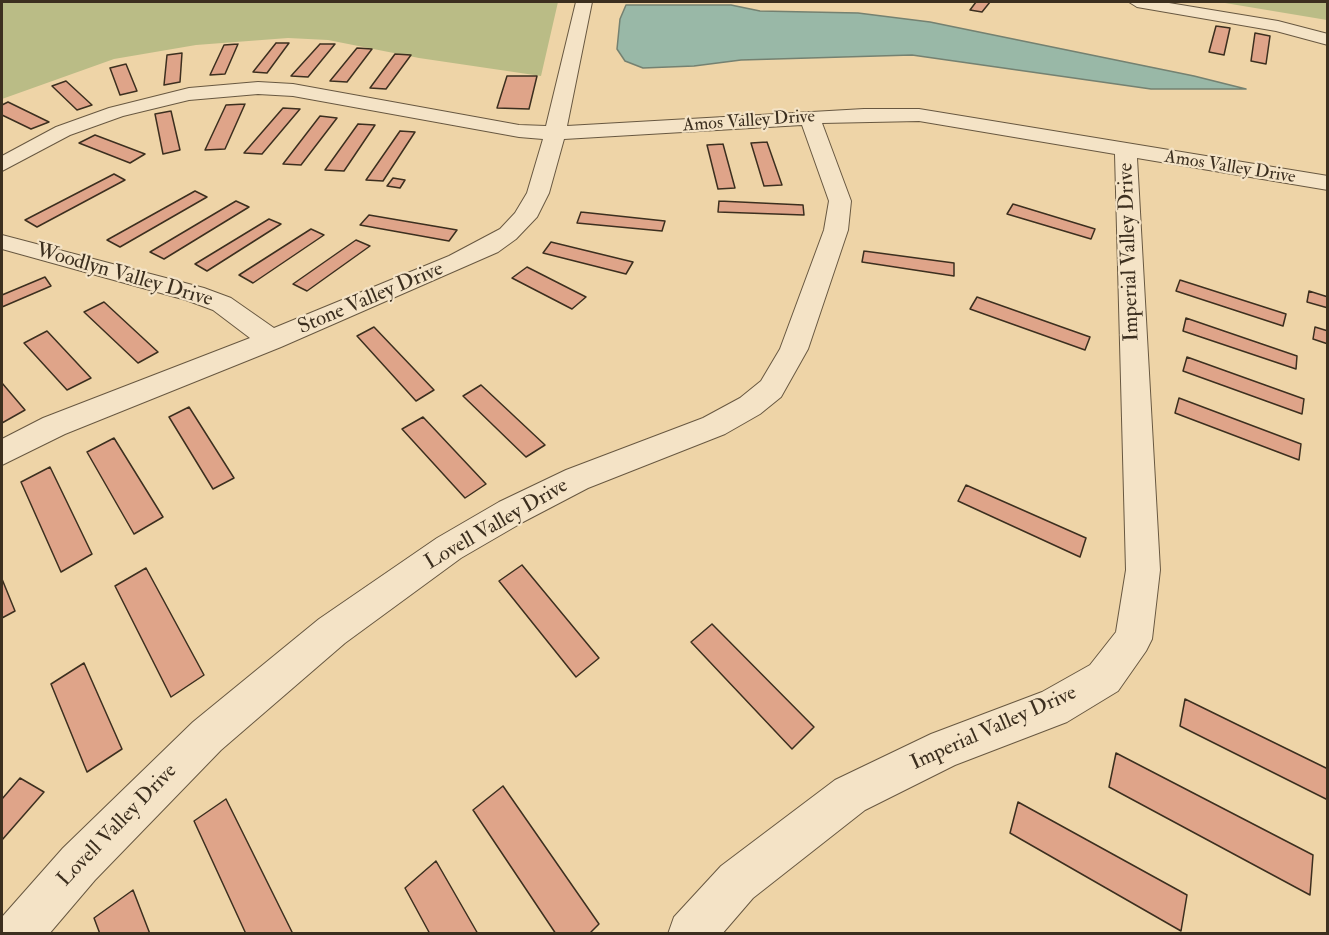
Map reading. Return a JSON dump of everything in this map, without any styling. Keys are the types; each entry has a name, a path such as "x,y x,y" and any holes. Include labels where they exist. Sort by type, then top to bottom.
{"street":[{"name":"Stone Valley Drive","path":"2,453 54,426 272,340 458,262 489,247 508,234 525,217 538,193 555,133 584,2"},
{"path":"1137,2 1278,26 1328,40"},
{"name":"Amos Valley Drive","path":"2,165 36,144 87,121 169,98 232,89 293,90 500,128 555,133 864,115 918,116 1126,152 1328,183"},
{"name":"Lovell Valley Drive","path":"18,933 79,864 207,736 342,624 449,548 511,512 577,479 714,426 750,406 771,389 794,349 836,230 840,201 810,119"},
{"name":"Imperial Valley Drive","path":"691,933 737,882 850,795 945,748 1053,708 1104,678 1133,639 1143,570 1126,152"},
{"name":"Woodlyn Valley Drive","path":"2,242 204,297 222,304 272,340"}],"green space":[{"path":"2,2 558,2 541,76 419,58 328,40 288,38 196,45 114,59 2,99"},
{"path":"1219,2 1327,2 1327,20"}],"shaded area":[{"path":"626,5 731,5 760,11 858,13 930,22 1194,76 1246,89 1151,89 912,55 741,60 694,66 643,68 625,61 617,49 620,19"}],"building":[{"path":"976,2 990,2 982,12 970,10"},
{"path":"1216,26 1230,28 1224,55 1209,52"},
{"path":"1255,33 1270,36 1266,64 1251,61"},
{"path":"276,43 289,43 267,73 253,72"},
{"path":"238,44 225,74 210,75 224,45"},
{"path":"320,44 335,44 308,77 291,76"},
{"path":"357,48 372,49 347,82 330,81"},
{"path":"182,53 180,82 164,85 167,55"},
{"path":"395,54 411,55 386,89 370,88"},
{"path":"126,64 137,91 120,95 110,68"},
{"path":"507,76 537,76 529,109 497,108"},
{"path":"66,81 92,105 77,110 52,86"},
{"path":"8,102 49,122 31,129 2,115 2,105"},
{"path":"245,104 225,149 205,150 226,105"},
{"path":"283,108 300,109 262,154 244,153"},
{"path":"171,111 180,150 163,154 155,114"},
{"path":"320,116 337,118 301,165 283,164"},
{"path":"358,124 375,125 344,171 325,170"},
{"path":"400,131 415,132 383,181 366,180"},
{"path":"95,135 145,154 130,163 79,143"},
{"path":"767,142 782,185 764,186 751,143"},
{"path":"723,144 735,188 718,189 707,145"},
{"path":"114,174 125,180 37,227 25,220"},
{"path":"393,178 405,180 400,188 387,186"},
{"path":"195,191 207,197 120,247 107,240"},
{"path":"236,201 249,207 164,259 150,252"},
{"path":"719,201 803,205 804,215 718,212"},
{"path":"1013,204 1095,229 1091,239 1007,214"},
{"path":"581,212 665,221 662,231 577,223"},
{"path":"369,215 457,230 449,241 360,225"},
{"path":"269,219 281,224 207,271 195,264"},
{"path":"311,229 324,235 253,283 239,275"},
{"path":"356,240 370,246 307,291 293,284"},
{"path":"551,242 633,262 626,274 543,253"},
{"path":"864,251 954,263 954,276 862,262"},
{"path":"527,267 586,297 572,309 512,278"},
{"path":"45,277 51,286 2,307 2,295"},
{"path":"1180,280 1286,314 1283,326 1176,291"},
{"path":"1309,291 1328,297 1328,308 1307,302"},
{"path":"977,297 1090,337 1085,350 970,309"},
{"path":"104,302 158,352 138,363 84,312"},
{"path":"1186,318 1297,356 1296,369 1183,331"},
{"path":"374,327 434,390 416,401 357,336"},
{"path":"1315,327 1328,331 1328,344 1313,339"},
{"path":"47,331 91,378 67,390 24,343"},
{"path":"1187,357 1304,399 1302,414 1183,371"},
{"path":"2,383 25,410 2,423"},
{"path":"481,385 545,445 526,457 463,396"},
{"path":"1179,398 1301,444 1299,460 1175,413"},
{"path":"189,407 234,478 213,489 169,417"},
{"path":"423,417 486,484 465,498 402,429"},
{"path":"114,438 163,517 134,534 87,452"},
{"path":"50,467 92,554 61,572 21,482"},
{"path":"966,485 1086,538 1080,557 958,501"},
{"path":"522,565 599,658 576,677 499,581"},
{"path":"146,568 204,675 171,697 115,586"},
{"path":"2,579 15,611 2,618"},
{"path":"712,624 814,727 792,749 691,642"},
{"path":"84,663 122,749 87,772 51,684"},
{"path":"1185,699 1328,769 1328,800 1180,726"},
{"path":"1116,753 1313,855 1310,895 1109,787"},
{"path":"20,778 44,792 2,840 2,799"},
{"path":"503,786 599,924 589,934 556,934 473,810"},
{"path":"226,799 293,934 246,934 194,821"},
{"path":"1018,802 1187,895 1181,931 1010,833"},
{"path":"436,861 478,934 430,934 405,888"},
{"path":"133,890 150,934 100,934 94,918"}]}
